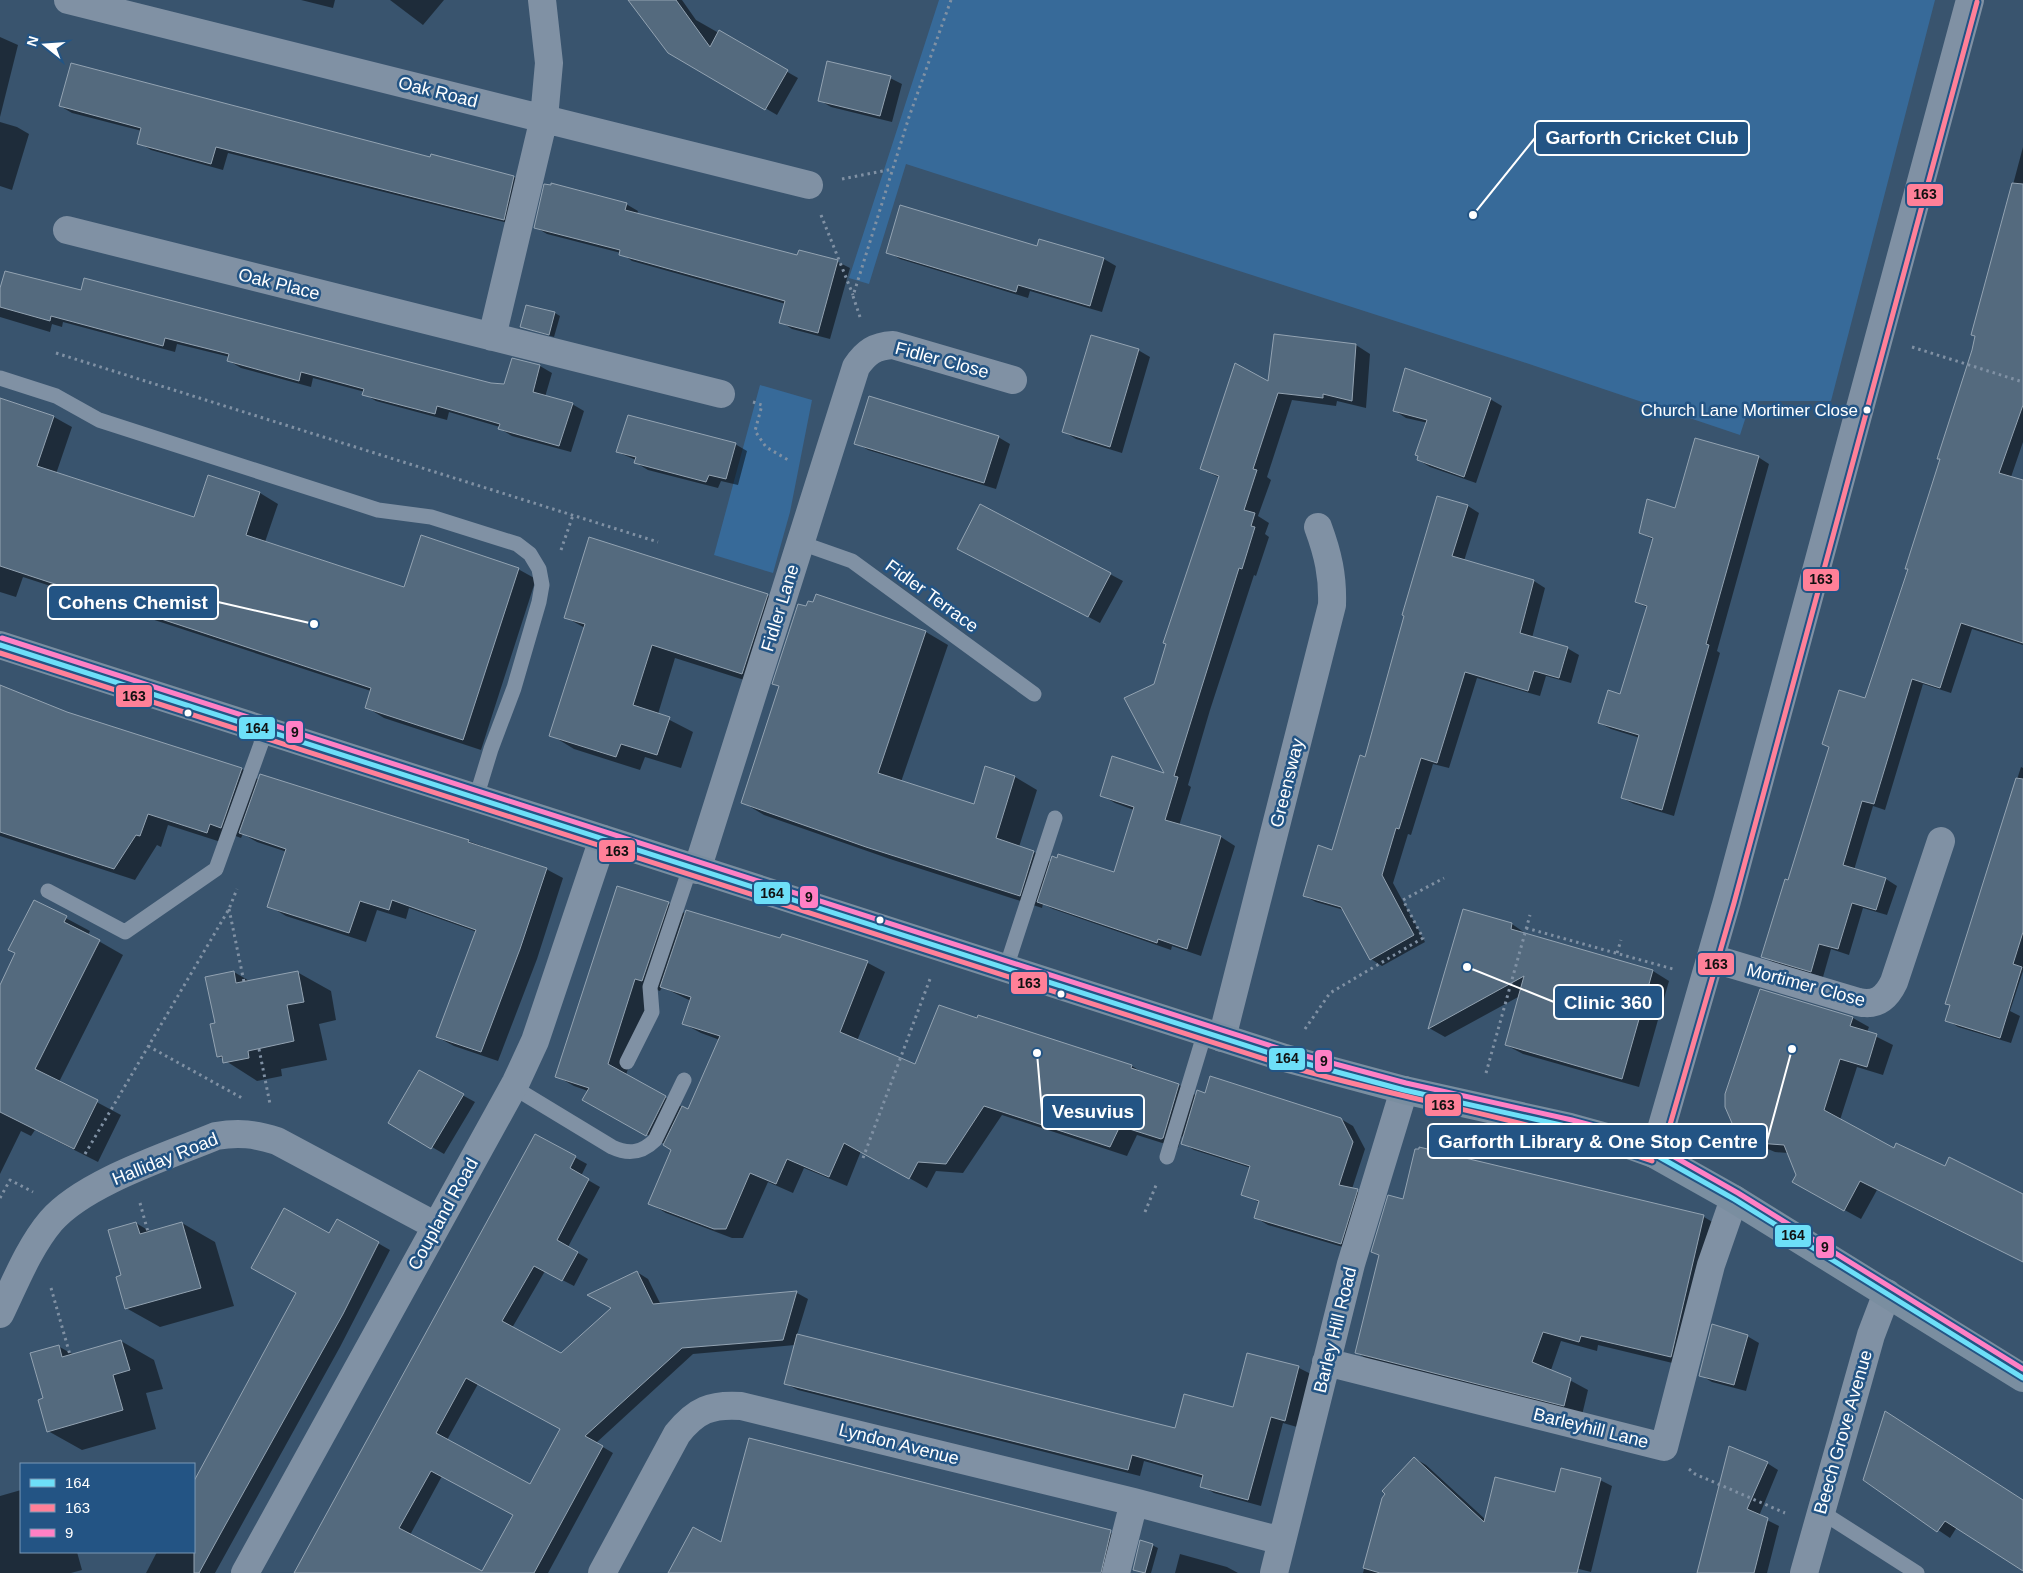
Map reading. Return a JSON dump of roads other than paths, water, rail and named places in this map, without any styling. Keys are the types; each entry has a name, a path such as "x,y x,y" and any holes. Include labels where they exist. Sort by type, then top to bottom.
{"main road":[{"path":"0,645 1285,1058 1404,1090 1477,1104 1610,1138 1654,1154 1734,1199 2023,1378"}],"street":[{"name":"Oak Road","path":"68,0 808,185"},
{"path":"492,337 544,118 549,63 542,0"},
{"path":"1654,1154 1708,968 1970,0"},
{"name":"Oak Place","path":"67,230 721,394"},
{"name":"Fidler Close","path":"871,350 893,345 1013,380"},
{"name":"Fidler Lane","path":"693,869 856,367 871,350"},
{"name":"Greensway","path":"1214,1035 1332,605 1332,578 1328,552 1318,527"},
{"name":"Coupland Road","path":"245,1573 513,1088 535,1041 603,839"},
{"name":"Mortimer Close","path":"1708,968 1858,1002 1876,1002 1884,998 1894,982 1941,841"},
{"name":"Barley Hill Road","path":"1274,1573 1351,1264 1404,1090"},
{"name":"Halliday Road","path":"0,1314 37,1241 51,1221 68,1204 89,1190 216,1136 237,1132 257,1134 277,1141 436,1226"},
{"name":"Barleyhill Lane","path":"1326,1362 1664,1447 1711,1265 1734,1199"},
{"name":"Beech Grove Avenue","path":"1804,1573 1871,1335 1887,1293"},
{"name":"Lyndon Avenue","path":"602,1573 676,1434 688,1419 704,1409 723,1404 751,1408 1134,1502 1282,1541"},
{"path":"1116,1573 1134,1502"}],"lane":[{"path":"0,378 56,396 99,420 378,510 431,517 517,544 530,554 539,569 542,585 539,602 514,688 491,749 476,798"},
{"name":"Fidler Terrace","path":"800,543 852,561 1034,694"},
{"path":"48,891 125,932 216,869 266,730"},
{"path":"1006,968 1054,818"},
{"path":"627,1062 652,1012 650,987 693,869"},
{"path":"1167,1157 1214,1035"},
{"path":"513,1088 612,1147 630,1152 648,1147 655,1140 684,1080"},
{"path":"1818,1519 1917,1573"}],"place":[{"name":"Garforth Cricket Club","path":"1473,215"},
{"name":"Church Lane Mortimer Close","path":"1867,410"},
{"name":"Cohens Chemist","path":"314,624"},
{"name":"Clinic 360","path":"1467,967"},
{"name":"Garforth Library & One Stop Centre","path":"1792,1049"},
{"name":"Vesuvius","path":"1037,1053"}]}
